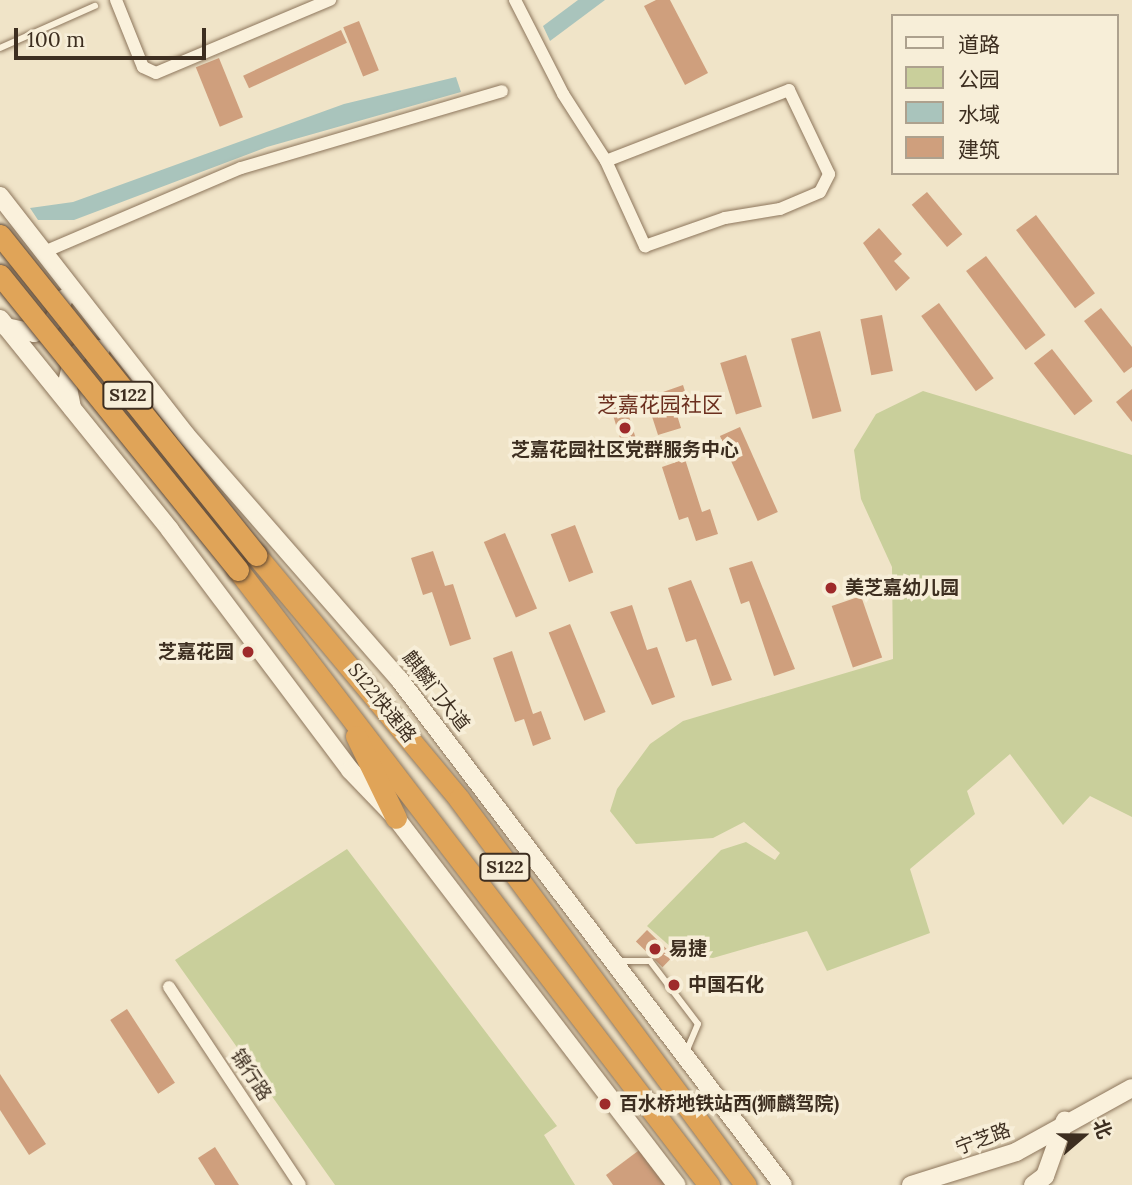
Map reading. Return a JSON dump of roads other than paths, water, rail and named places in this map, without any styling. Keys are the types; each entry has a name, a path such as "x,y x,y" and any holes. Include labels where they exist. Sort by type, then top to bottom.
{"highway":[{"name":"S122快速路","path":"0,235 256,555 459,799 746,1185"},
{"name":"S122快速路","path":"0,275 238,570 709,1185"},
{"path":"338,700 396,818"}],"street":[{"path":"116,0 143,67 156,73 330,0"},
{"path":"515,0 545,62 606,161 638,240 654,247 725,218 810,196 827,184 829,174 789,90 606,161"},
{"path":"39,246 241,167 502,91"},
{"name":"麒麟门大道","path":"0,197 131,365 270,534 400,679 783,1185"},
{"path":"3,323 34,333 53,321 65,280"},
{"path":"3,323 350,770 396,818 677,1185"},
{"path":"73,411 67,383 77,350 107,349 131,365"},
{"name":"锦行路","path":"169,987 300,1185"},
{"name":"宁芝路","path":"911,1185 1016,1152 1065,1120 1132,1088"},
{"path":"1032,1185 1045,1177 1065,1120"}],"lane":[{"path":"0,48 95,6"},
{"path":"615,961 650,961 698,1024 685,1054"}],"water":[{"path":"578,0 605,0 550,41 543,26"},
{"path":"456,77 461,92 267,147 74,220 38,220 30,208 73,202 344,104"}],"place":[{"name":"芝嘉花园社区党群服务中心","path":"625,428"},
{"name":"美芝嘉幼儿园","path":"831,588"},
{"name":"芝嘉花园","path":"248,652"},
{"name":"易捷","path":"655,949"},
{"name":"中国石化","path":"674,985"},
{"name":"百水桥地铁站西(狮麟驾院)","path":"605,1104"}],"district":[{"name":"芝嘉花园社区","path":"660,405"}]}
